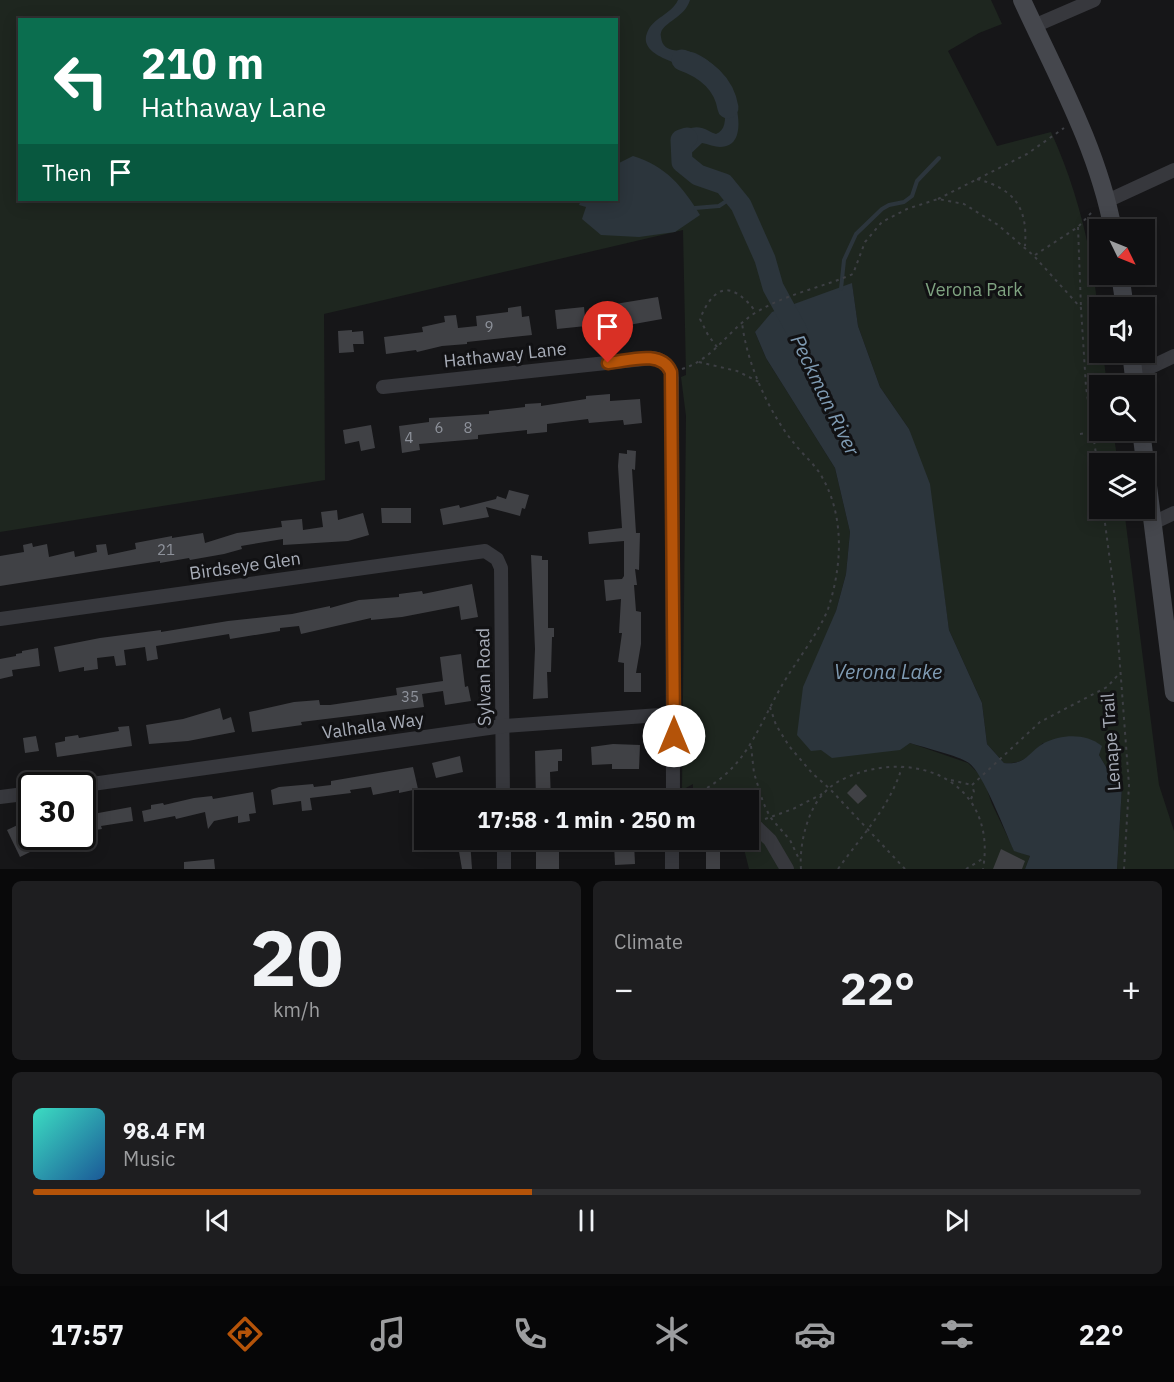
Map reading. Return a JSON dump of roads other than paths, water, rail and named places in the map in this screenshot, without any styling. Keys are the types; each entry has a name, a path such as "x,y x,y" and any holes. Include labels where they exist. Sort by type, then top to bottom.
{"main road":[{"path":"1023,0 1072,128 1107,201 1111,219"},
{"path":"1142,441 1174,693"}],"street":[{"path":"1034,26 1094,0"},
{"path":"1107,201 1174,170"},
{"path":"1143,375 1174,356"},
{"name":"Hathaway Lane","path":"383,387 653,358 668,368 674,714"},
{"path":"1153,523 1174,513"},
{"name":"Birdseye Glen","path":"0,619 481,550 494,555"},
{"name":"Sylvan Road","path":"494,555 501,568 503,790"},
{"path":"673,790 674,714"},
{"name":"Valhalla Way","path":"96,783 503,726 674,714"},
{"path":"0,797 18,795"},
{"path":"759,828 770,840 787,869"},
{"path":"504,850 504,869"},
{"path":"672,850 672,869"}],"water":[{"path":"678,0 690,0 683,12 663,28 661,37 665,47 699,55 721,72 732,93 738,117 736,138 730,145 720,147 702,143 679,165 674,157 673,146 678,138 688,129 697,127 716,134 721,130 725,117 723,99 715,77 660,57 646,43 650,28"},
{"path":"633,156 655,166 680,187 700,215 675,232 639,237 601,235 582,219 586,207 579,205 581,201 618,201 618,164"},
{"name":"Verona Lake","path":"852,283 858,326 880,387 909,429 930,484 949,630 982,703 987,744 1004,763 1018,762 1044,743 1058,738 1081,737 1102,746 1099,755 1112,777 1122,786 1117,869 1025,869 1030,856 1014,851 981,778 975,769 964,760 910,743 900,750 832,758 821,750 811,751 797,735 803,687 836,611 846,574 850,532 835,468 766,358 755,332 772,312"}],"waterway":[{"name":"Peckman River","path":"682,60 706,72 718,84 728,108"},
{"name":"Peckman River","path":"687,138 681,140 682,162 698,175 724,184 741,205 765,259 773,287 797,331"},
{"path":"841,289 844,260 856,234 882,209 904,202 912,196 917,181 939,158"},
{"path":"695,208 719,206 734,196"}],"park label":[{"name":"Verona Park","path":"974,290"}]}
